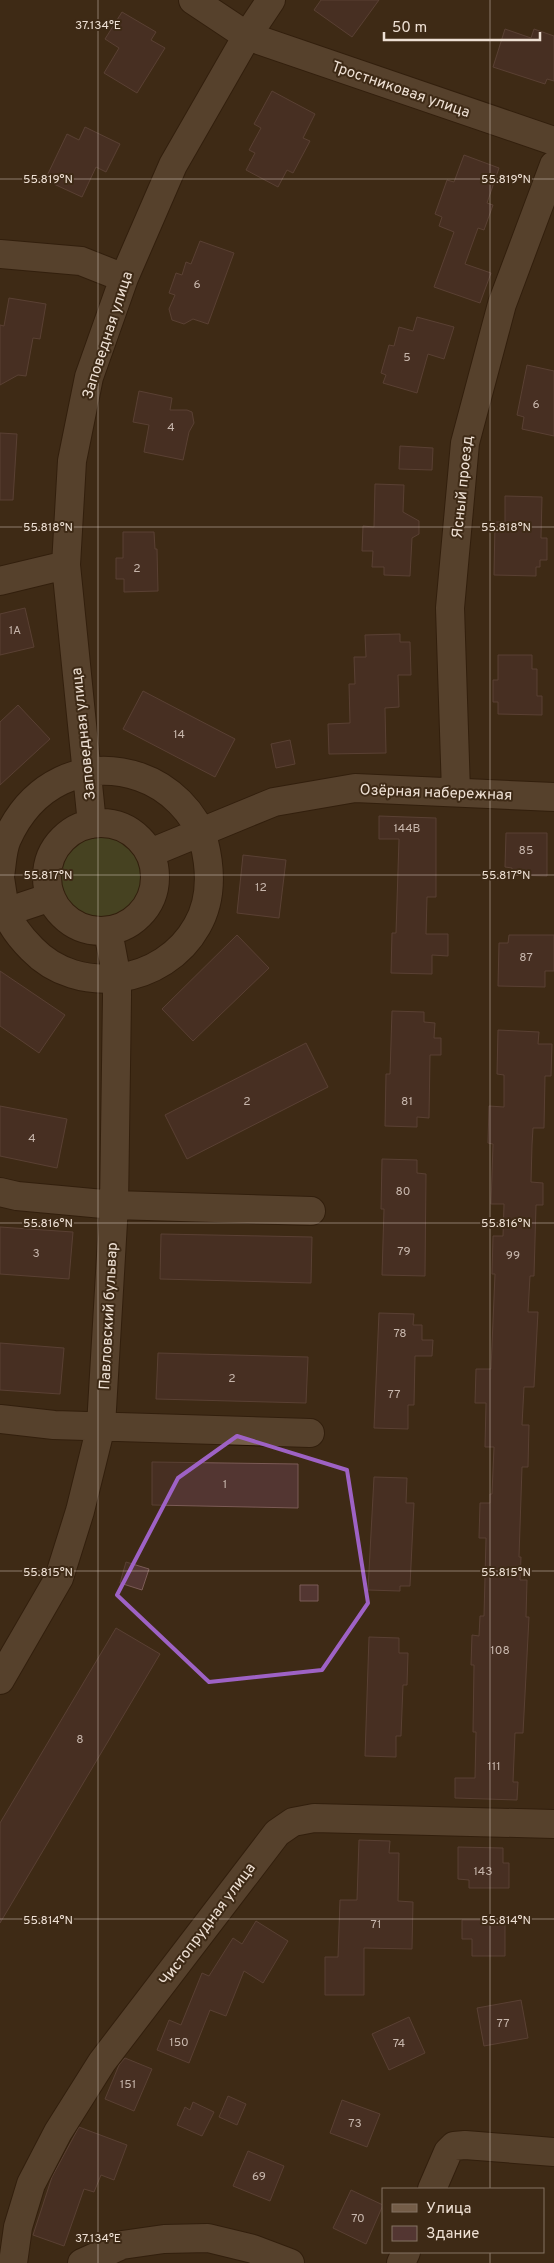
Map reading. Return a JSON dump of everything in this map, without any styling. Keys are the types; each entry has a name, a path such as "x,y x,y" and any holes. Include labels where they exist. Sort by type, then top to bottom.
{"street":[{"name":"Тростниковая улица","path":"192,0 247,36 554,141"},
{"name":"Заповедная улица","path":"92,824 66,565 74,452 89,377 124,278 174,165 247,36 270,0"},
{"name":"Ясный проезд","path":"456,792 450,608 465,444 502,304 554,165"},
{"path":"0,254 81,262 124,278"},
{"path":"0,581 66,565"},
{"path":"88,771 122,771 154,782 182,803 201,831 210,863 208,896 197,926 177,952 149,970 117,980 90,979 64,972 40,958 21,938 3,913 0,877 6,841 24,808 52,784 88,771"},
{"name":"Озёрная набережная","path":"150,854 274,802 355,788 554,797"},
{"path":"92,824 109,824 126,829 140,839 150,854 156,873 153,894 144,912 128,925 108,931 90,930 74,924 60,912 51,897 47,878 50,859 60,843 74,830 92,824"},
{"path":"3,913 51,897"},
{"name":"Павловский бульвар","path":"0,1680 59,1578 80,1511 101,1426 114,1205 117,980 108,931"},
{"path":"0,1192 17,1196 114,1205 311,1211"},
{"path":"0,1419 54,1425 310,1433"},
{"name":"Чистопрудная улица","path":"13,2263 18,2227 31,2184 58,2132 102,2062 277,1833 293,1822 314,1818 554,1824"},
{"path":"432,2188 448,2152 454,2146 466,2145 554,2152"},
{"path":"82,2263 122,2245 164,2239 208,2238 253,2249 290,2263"}],"highlighted area":[{"path":"237,1436 347,1470 368,1603 322,1670 209,1682 117,1595 178,1478"}],"green space":[{"path":"103,834 120,837 128,841 140,853 144,861 147,878 144,895 140,903 128,915 120,919 103,922 86,919 78,915 66,903 62,895 59,878 62,861 66,853 78,841 86,837"}],"building":[{"path":"321,0 379,0 352,37 314,10"},
{"path":"122,12 156,32 151,40 165,48 137,93 104,73 119,48 105,39"},
{"path":"505,29 531,38 534,29 554,36 554,81 547,79 545,84 493,67"},
{"path":"272,91 315,114 303,138 310,141 293,173 287,170 278,187 246,170 255,153 249,150 261,128 254,124"},
{"path":"85,127 120,144 106,172 96,167 82,197 45,180 67,134 79,140"},
{"path":"464,155 499,168 487,203 493,205 484,230 478,228 465,264 491,273 480,303 434,287 454,232 439,226 442,217 435,214 447,180 454,182"},
{"path":"200,241 234,253 208,324 193,319 184,324 172,320 169,309 175,295 169,293 176,273 182,275 186,262 191,264"},
{"path":"9,298 46,304 40,339 33,338 26,376 18,375 0,385 0,325 4,326"},
{"path":"417,317 454,327 444,359 428,354 417,393 383,383 386,375 381,373 389,345 394,346 399,327 413,331"},
{"path":"527,365 554,371 554,436 522,429 524,417 517,415"},
{"path":"139,391 172,398 170,410 187,410 192,412 194,423 189,432 183,460 144,452 149,425 133,422"},
{"path":"0,433 17,434 13,500 0,500"},
{"path":"400,446 433,448 432,470 399,469"},
{"path":"375,484 404,485 403,512 419,521 419,534 412,538 410,576 384,575 384,567 372,567 373,551 362,551 363,526 374,527"},
{"path":"505,496 542,497 541,538 547,538 547,560 540,560 540,567 536,567 536,576 494,575 495,522 505,522"},
{"path":"123,532 154,532 155,549 157,549 158,591 124,592 124,579 116,579 116,558 123,558"},
{"path":"25,608 34,647 0,655 0,614"},
{"path":"400,634 400,642 410,642 411,675 398,675 399,707 385,708 386,753 329,754 328,724 350,723 349,684 355,684 354,657 366,657 365,635"},
{"path":"498,655 532,655 532,669 537,669 537,696 542,696 542,715 498,714 498,702 493,702 493,680 498,680"},
{"path":"143,691 235,739 215,777 123,729"},
{"path":"18,705 50,739 0,785 0,722"},
{"path":"290,740 295,764 276,768 271,744"},
{"path":"379,816 436,818 436,897 427,897 426,934 448,934 448,956 432,955 432,974 391,973 392,933 396,933 399,839 379,839"},
{"path":"506,833 547,833 547,876 512,875 512,868 505,867"},
{"path":"243,855 286,860 279,918 237,913"},
{"path":"237,935 269,968 193,1041 162,1009"},
{"path":"509,935 554,935 554,971 545,971 545,987 498,986 499,943 508,943"},
{"path":"0,971 65,1015 39,1053 0,1026"},
{"path":"392,1011 424,1012 424,1022 435,1023 434,1038 441,1038 441,1055 430,1055 429,1118 417,1117 417,1127 385,1126 386,1074 390,1074"},
{"path":"498,1030 539,1032 538,1044 552,1044 551,1076 545,1076 544,1128 533,1128 532,1145 531,1182 543,1183 543,1205 536,1205 534,1276 530,1276 528,1312 538,1312 534,1387 524,1387 522,1425 529,1425 528,1467 522,1467 519,1557 521,1557 520,1580 527,1580 526,1617 529,1617 523,1733 515,1733 513,1782 518,1782 517,1800 455,1798 455,1778 475,1778 476,1732 473,1732 474,1665 471,1665 472,1635 479,1636 480,1616 484,1616 486,1538 479,1538 480,1503 490,1503 490,1494 492,1494 494,1447 485,1447 486,1403 475,1403 476,1369 491,1369 495,1274 492,1274 493,1236 503,1236 504,1204 491,1204 493,1144 488,1143 489,1106 504,1107 504,1075 497,1074"},
{"path":"306,1043 328,1087 187,1159 165,1115"},
{"path":"0,1106 67,1119 57,1168 0,1156"},
{"path":"382,1159 417,1160 417,1173 426,1174 425,1276 382,1275 384,1209 381,1209"},
{"path":"0,1227 73,1232 69,1279 0,1274"},
{"path":"161,1234 312,1237 311,1283 160,1279"},
{"path":"379,1313 414,1314 413,1325 422,1325 422,1340 433,1340 432,1356 415,1356 414,1405 408,1405 408,1429 374,1428"},
{"path":"0,1343 64,1348 60,1394 0,1390"},
{"path":"158,1353 308,1357 306,1403 156,1399"},
{"path":"152,1462 298,1464 298,1508 152,1505"},
{"path":"374,1477 407,1478 406,1503 414,1503 410,1586 400,1586 400,1591 368,1590"},
{"path":"126,1562 149,1569 142,1590 120,1583"},
{"path":"300,1585 318,1585 318,1601 300,1601"},
{"path":"116,1628 160,1654 0,1923 0,1823"},
{"path":"369,1637 399,1638 399,1653 408,1653 407,1685 403,1685 401,1736 396,1736 396,1757 365,1756"},
{"path":"359,1840 390,1841 389,1853 399,1853 398,1901 413,1902 412,1949 364,1948 364,1995 325,1995 325,1957 338,1957 340,1900 357,1900"},
{"path":"458,1847 503,1848 503,1863 509,1863 509,1888 469,1888 469,1880 458,1879"},
{"path":"462,1920 505,1920 505,1956 472,1956 472,1939 462,1939"},
{"path":"256,1921 288,1941 263,1983 244,1971 226,2016 210,2010 189,2063 157,2050 169,2020 181,2025 202,1973 209,1976 233,1938 242,1944"},
{"path":"521,2000 528,2038 484,2046 477,2008"},
{"path":"409,2017 425,2053 389,2070 372,2034"},
{"path":"125,2058 152,2069 134,2111 105,2099 119,2065"},
{"path":"228,2096 246,2104 237,2125 219,2117"},
{"path":"342,2100 380,2114 367,2147 330,2133"},
{"path":"193,2102 214,2112 202,2136 177,2125 185,2107 190,2110"},
{"path":"79,2127 127,2145 114,2180 101,2175 94,2192 84,2189 64,2246 33,2235 52,2177"},
{"path":"248,2151 284,2166 270,2201 233,2186"},
{"path":"351,2190 382,2205 366,2244 333,2228"}]}
